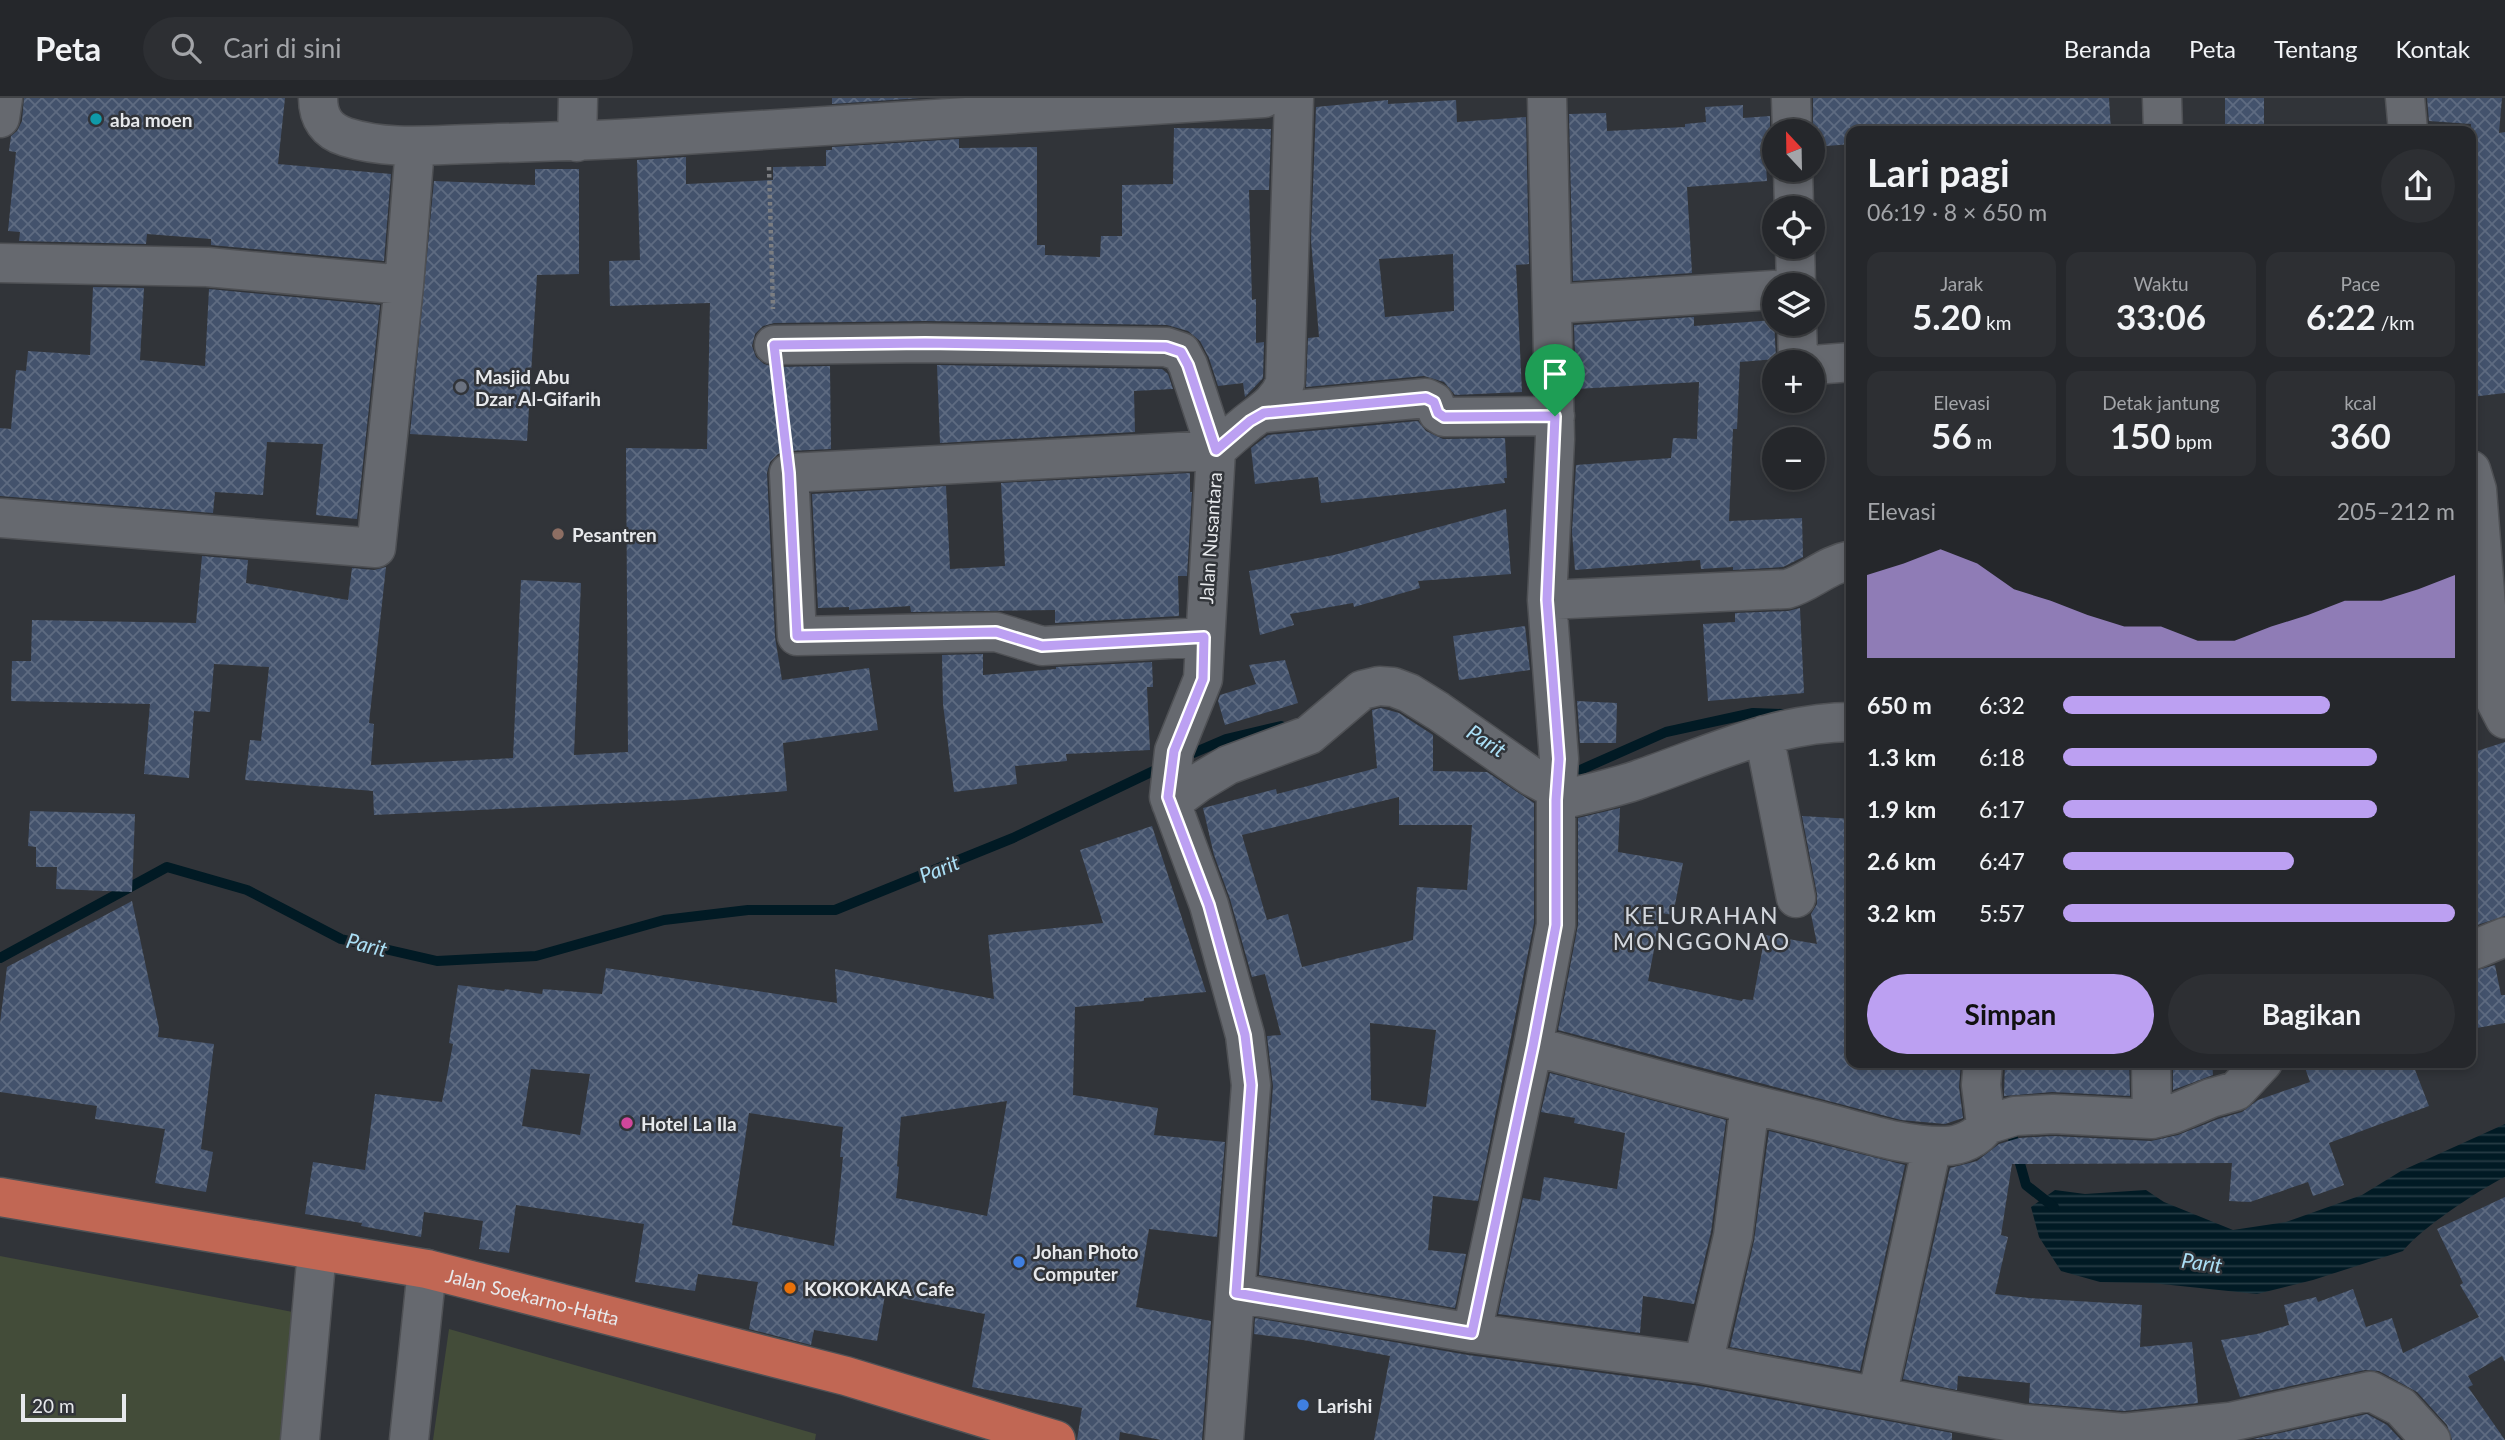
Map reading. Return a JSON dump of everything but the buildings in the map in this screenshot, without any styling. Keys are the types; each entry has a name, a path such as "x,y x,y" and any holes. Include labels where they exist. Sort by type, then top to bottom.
{"highway":[{"name":"Jalan Soekarno-Hatta","path":"0,1196 427,1269 846,1376 1056,1440"}],"street":[{"path":"0,118 3,98"},
{"path":"318,98 318,112 327,127 335,132 370,143 415,147 577,142 1264,98"},
{"path":"577,142 578,98"},
{"name":"Jalan Nusantara","path":"1170,800 1174,751 1203,679 1216,450 1250,421 1264,413 1285,383 1294,98"},
{"path":"1472,1333 1556,925 1558,784 1547,600 1555,416 1547,98"},
{"path":"1791,98 1792,119"},
{"path":"2162,98 2164,126"},
{"path":"2405,98 2408,126"},
{"path":"0,519 376,548 404,285 415,147"},
{"path":"0,263 207,267 404,285"},
{"path":"1553,304 1762,291"},
{"path":"774,345 925,343 1166,347 1181,352 1188,365 1216,450 789,473 797,636 996,632 1042,646 1204,637"},
{"path":"1825,364 1846,362"},
{"path":"1264,413 1426,398 1434,402 1438,413 1444,417 1555,416"},
{"path":"2484,482 2493,696 2505,719"},
{"path":"1547,600 1787,589 1801,585 1821,570 1846,562"},
{"path":"1224,1440 1251,1085 1245,1035 1209,905 1170,800 1228,765 1309,735 1362,690 1379,686 1393,687 1409,693 1531,776 1558,784 1638,780 1764,735 1820,722 1846,722"},
{"path":"1764,735 1796,898"},
{"path":"2476,949 2505,937"},
{"path":"1533,1046 1749,1104 1918,1145 1932,1146 1948,1146 1981,1133 1986,1125 1981,1085 1982,1068"},
{"path":"2151,1068 2152,1119"},
{"path":"1986,1125 2015,1116 2053,1114 2152,1119 2174,1114 2211,1098 2236,1091 2257,1068"},
{"path":"1703,1364 1734,1236 1749,1104"},
{"path":"1878,1397 1932,1146"},
{"path":"300,1440 317,1251"},
{"path":"408,1440 427,1269"},
{"path":"1236,1293 1472,1333 1703,1364 2022,1424 2123,1433 2230,1422 2370,1391 2401,1407 2431,1440"}],"path":[{"path":"768,130 774,345 789,473"}],"green space":[{"path":"0,1256 298,1313 282,1440 0,1440"},
{"path":"449,1329 816,1434 815,1440 433,1440"}],"water":[{"path":"2505,1124 2505,1177 2451,1210 2403,1251 2313,1280 2257,1294 2152,1283 2100,1282 2061,1271 2039,1237 2031,1207 2055,1190 2085,1194 2146,1190 2164,1202 2233,1230 2286,1222 2362,1195 2401,1171"}],"waterway":[{"name":"Parit","path":"1564,772 1578,771 1666,732 1753,713 1782,714"},
{"name":"Parit","path":"1184,757 1226,739 1281,726"},
{"name":"Parit","path":"0,958 167,867 247,890 341,939 437,961 536,956 664,920 748,910 835,910 1013,838 1166,765"},
{"name":"Parit","path":"2009,1124 2026,1185 2054,1207"}],"place":[{"name":"aba moen","path":"96,119"},
{"name":"Masjid Abu Dzar Al-Gifarih","path":"461,387"},
{"name":"Pesantren","path":"558,534"},
{"name":"Hotel La Ila","path":"627,1123"},
{"name":"Johan Photo Computer","path":"1019,1262"},
{"name":"KOKOKAKA Cafe","path":"790,1288"},
{"name":"Larishi","path":"1303,1405"}],"district":[{"name":"KELURAHAN MONGGONAO","path":"1702,928"}],"route":[{"path":"925,343 1166,347 1181,352 1188,365 1216,450 1250,421 1264,413 1426,398 1434,402 1438,413 1444,417 1555,416 1547,600 1559,759 1556,800 1556,925 1472,1333 1236,1293 1251,1085 1245,1035 1209,905 1168,797 1174,751 1203,679 1204,637 1042,646 996,632 797,636 789,473 774,345 925,343"}]}
